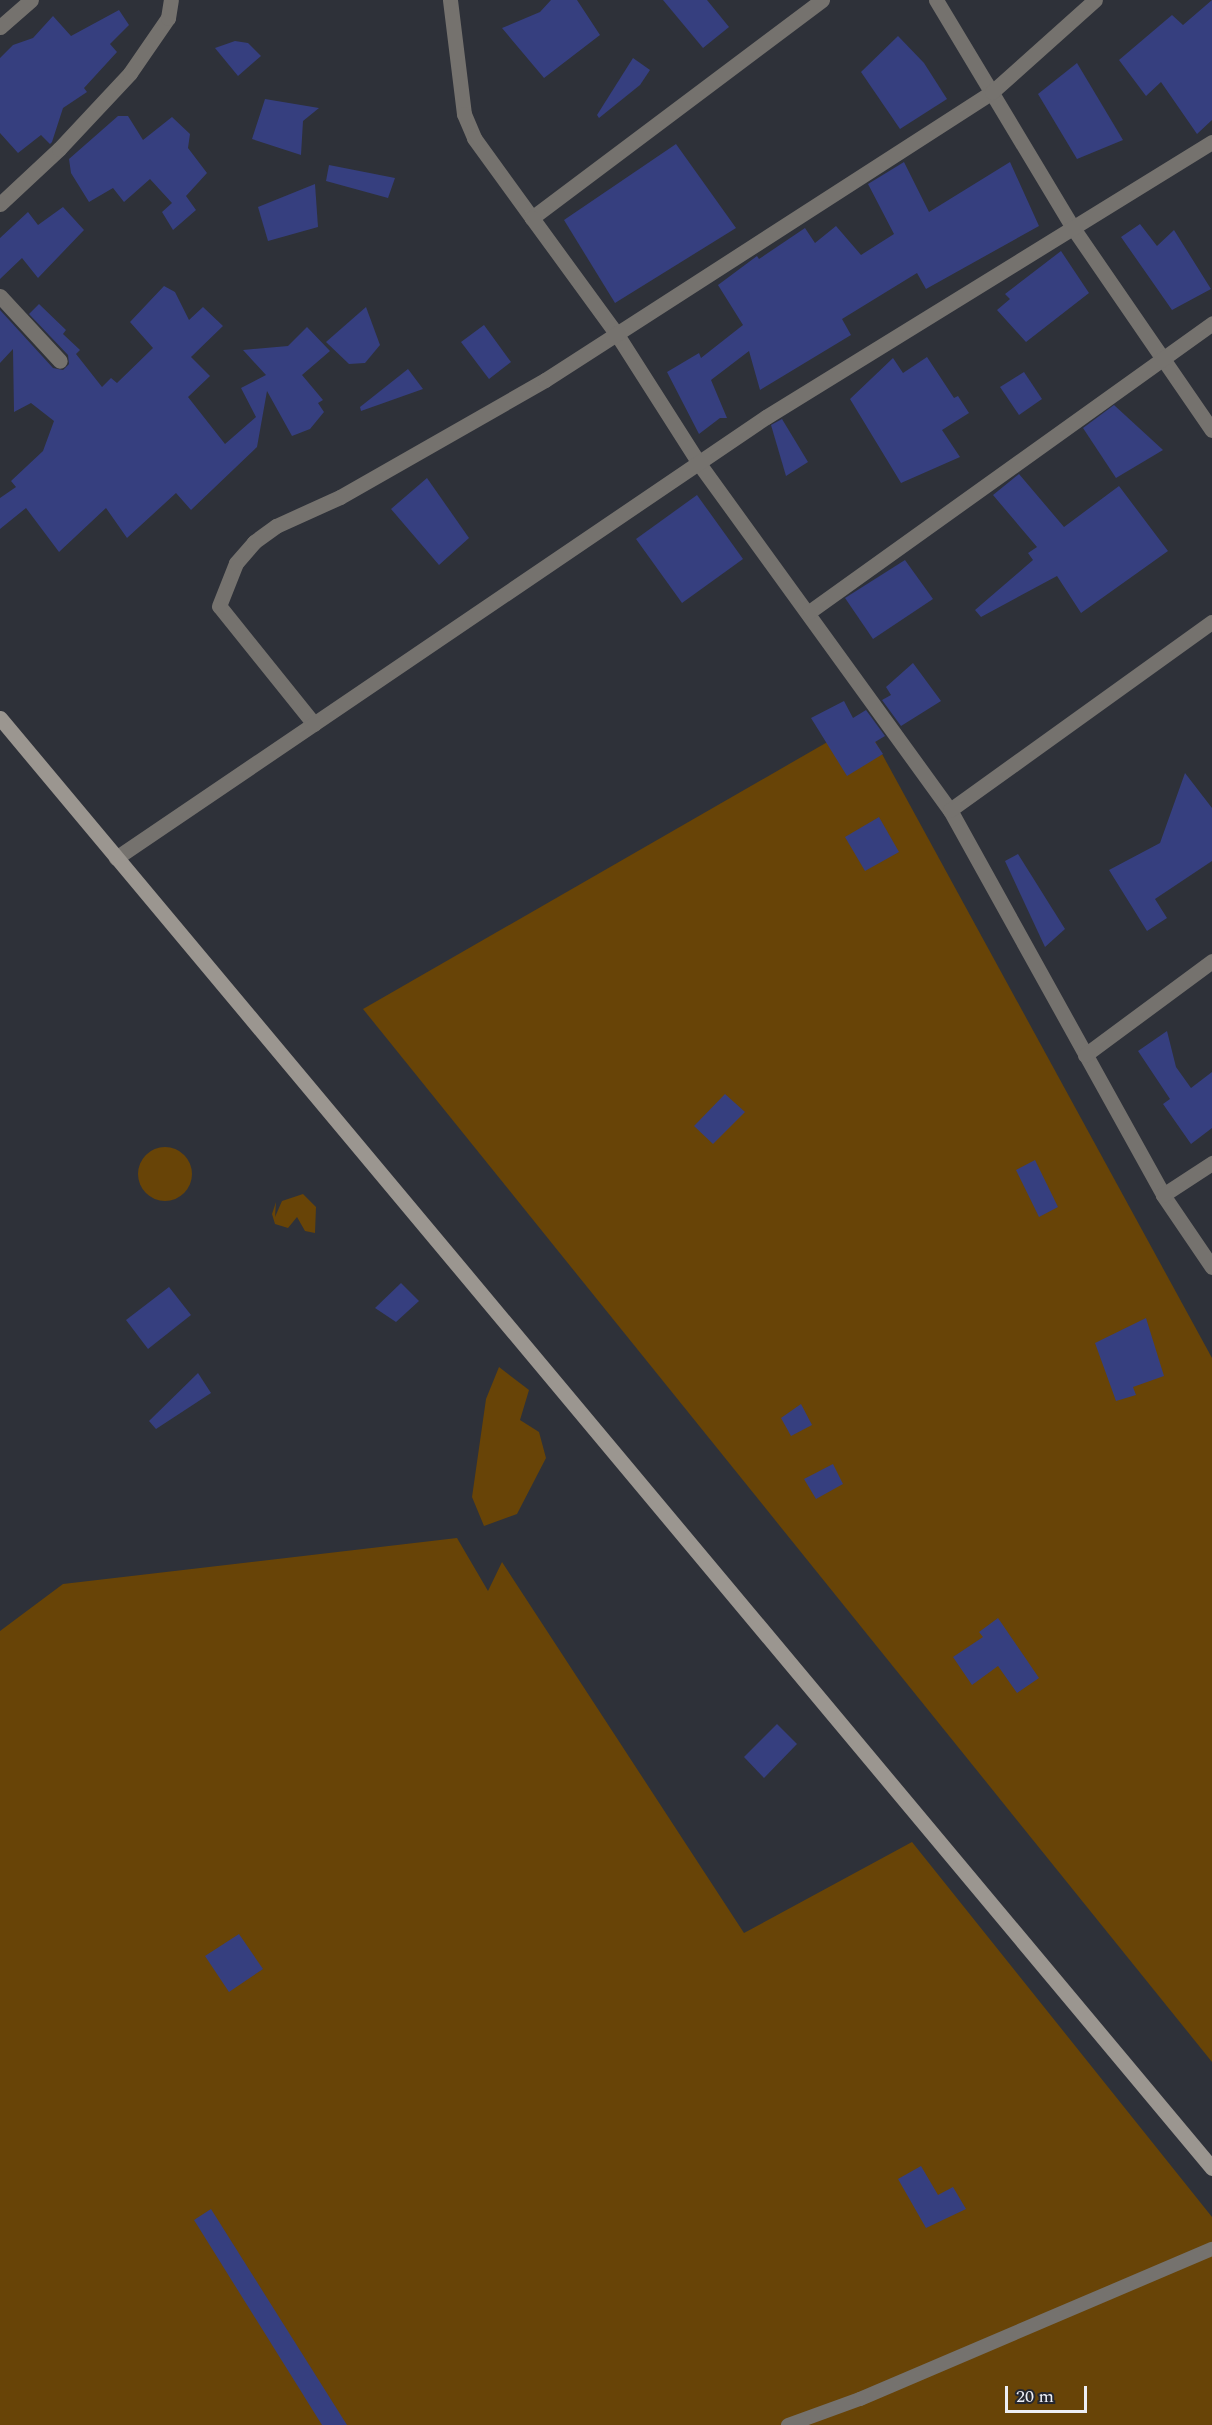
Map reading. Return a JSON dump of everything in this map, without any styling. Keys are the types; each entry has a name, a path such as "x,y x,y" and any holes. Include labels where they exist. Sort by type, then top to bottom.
{"street":[{"path":"0,27 31,0"},
{"path":"0,204 59,149 130,73 168,18 171,0"},
{"path":"450,0 464,114 474,138 616,333 700,465 809,612 950,810 1162,1195 1212,1267"},
{"path":"532,218 822,0"},
{"path":"936,0 1073,228 1212,430"},
{"path":"314,724 219,606 236,563 254,542 276,526 340,497 545,380 992,92 1095,0"},
{"path":"116,858 854,361 1212,142"},
{"path":"0,296 60,361"},
{"path":"809,612 1212,323"},
{"path":"950,810 1212,622"},
{"path":"0,718 1212,2168"},
{"path":"1085,1054 1212,961"},
{"path":"1162,1195 1212,1163"}],"lane":[{"path":"788,2425 860,2399 1212,2249"}],"shaded area":[{"path":"864,721 1212,1358 1212,2062 363,1009"},
{"path":"160,1147 170,1147 180,1151 188,1159 192,1174 188,1189 180,1197 170,1201 160,1201 150,1197 142,1189 138,1179 138,1169 142,1159 150,1151"},
{"path":"303,1194 316,1207 315,1233 305,1231 297,1217 288,1228 275,1224 272,1214 276,1202 275,1217 282,1201"},
{"path":"499,1367 529,1390 520,1420 539,1432 546,1458 517,1514 484,1526 472,1497 486,1399"},
{"path":"457,1538 488,1591 502,1562 744,1933 912,1842 1212,2217 1212,2425 0,2425 0,1631 63,1584"}],"building":[{"path":"551,0 577,0 600,35 544,78 502,28 540,12"},
{"path":"663,0 707,0 729,27 703,48"},
{"path":"1212,0 1212,120 1197,134 1161,82 1146,96 1119,60 1172,15 1183,25"},
{"path":"119,10 129,25 110,44 117,52 84,88 87,92 63,108 52,142 50,144 41,135 18,153 0,133 0,58 13,45 33,38 53,16 71,36"},
{"path":"898,36 924,63 947,99 900,129 861,72"},
{"path":"235,41 248,43 261,56 238,76 215,48"},
{"path":"633,58 650,70 640,85 599,118 597,115"},
{"path":"1077,63 1123,140 1077,159 1038,94"},
{"path":"265,99 319,108 303,121 301,155 252,139"},
{"path":"118,116 128,116 143,140 172,117 190,134 188,148 207,173 186,196 196,210 173,230 162,212 172,203 150,179 124,202 113,188 89,202 71,173 69,159"},
{"path":"676,144 736,228 615,303 564,220"},
{"path":"904,162 929,212 1010,162 1039,226 926,289 917,273 842,319 851,335 760,390 749,351 711,380 727,418 720,418 699,434 667,372 699,353 701,358 743,325 718,285 757,256 759,259 805,228 815,243 836,226 861,255 894,234 868,184"},
{"path":"329,165 395,178 388,198 326,181"},
{"path":"315,184 318,227 268,241 258,207"},
{"path":"63,207 84,230 38,278 22,258 0,279 0,238 28,212 38,225"},
{"path":"1140,224 1157,246 1174,230 1211,289 1172,310 1121,237"},
{"path":"1061,251 1089,293 1026,342 997,310 1010,299 1005,294"},
{"path":"164,286 175,292 189,320 203,307 223,326 191,357 210,376 188,397 225,444 256,417 241,388 266,375 243,350 288,346 307,327 330,351 302,375 323,400 318,403 324,412 310,429 292,436 267,391 257,447 191,510 176,493 127,538 106,508 59,552 26,508 0,529 0,498 16,487 11,481 43,451 54,421 31,403 14,412 13,349 0,363 0,310 53,368 63,370 69,364 68,355 29,314 39,304 66,330 63,334 80,350 76,354 102,387 111,378 117,383 153,348 130,322"},
{"path":"366,307 380,345 365,363 349,364 326,342"},
{"path":"484,325 511,362 489,379 461,342"},
{"path":"927,357 954,398 958,396 969,413 942,430 960,457 901,483 850,399 893,358 903,373"},
{"path":"408,369 423,389 361,411 360,407"},
{"path":"1024,372 1042,399 1019,415 1000,387"},
{"path":"1114,405 1163,450 1116,478 1083,428"},
{"path":"782,419 808,462 786,476 771,425"},
{"path":"1019,474 1064,527 1119,486 1168,551 1081,613 1057,576 981,617 975,610 1033,560 1028,553 1037,547 993,495"},
{"path":"427,478 469,538 439,565 391,509"},
{"path":"697,495 743,559 682,603 636,539"},
{"path":"905,560 933,599 873,639 845,598"},
{"path":"913,663 941,701 901,726 882,700 891,695 886,687"},
{"path":"844,701 853,718 866,710 885,736 875,742 883,754 847,776 811,718"},
{"path":"1185,773 1212,808 1212,861 1155,899 1167,918 1147,931 1109,870 1160,843"},
{"path":"879,817 899,852 865,871 845,837"},
{"path":"1018,854 1065,929 1045,947 1005,861"},
{"path":"1167,1031 1176,1067 1191,1088 1212,1072 1212,1128 1191,1144 1163,1104 1170,1099 1138,1051"},
{"path":"725,1094 745,1112 713,1144 694,1126"},
{"path":"1035,1160 1058,1207 1039,1217 1016,1170"},
{"path":"401,1283 419,1301 396,1322 375,1308"},
{"path":"169,1287 191,1315 148,1349 126,1320"},
{"path":"1146,1318 1164,1376 1133,1387 1136,1395 1116,1401 1095,1343"},
{"path":"198,1373 211,1393 156,1429 149,1421"},
{"path":"801,1404 812,1425 791,1436 781,1418"},
{"path":"833,1464 843,1484 816,1499 804,1479"},
{"path":"998,1618 1039,1678 1017,1693 998,1666 972,1685 953,1657 983,1637 979,1632"},
{"path":"777,1724 797,1744 764,1778 744,1757"},
{"path":"239,1934 263,1969 229,1992 205,1956"},
{"path":"921,2166 938,2195 953,2187 966,2209 926,2228 898,2179"},
{"path":"211,2209 347,2425 322,2425 194,2220"}]}
